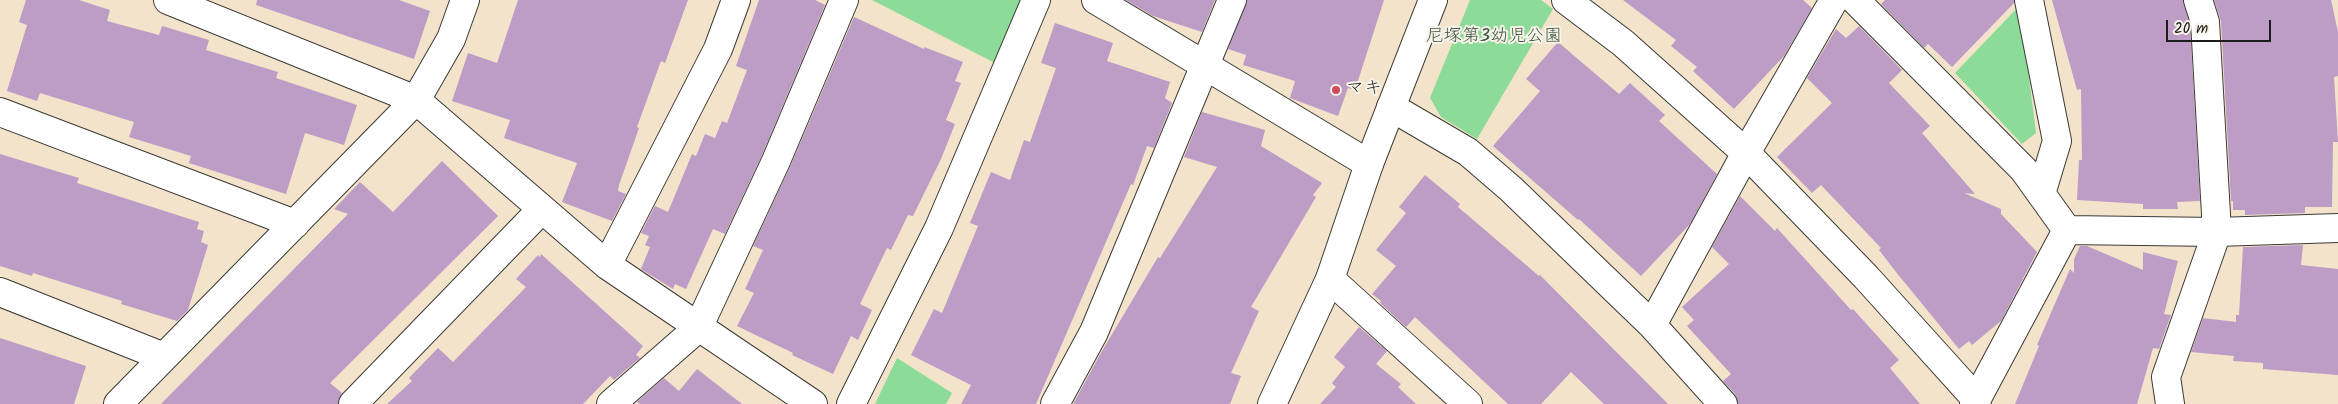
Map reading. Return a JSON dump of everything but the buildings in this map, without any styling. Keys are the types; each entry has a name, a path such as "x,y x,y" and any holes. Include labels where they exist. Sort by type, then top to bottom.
{"street":[{"path":"168,0 416,100 607,265 813,404"},
{"path":"118,404 416,100 451,39 466,0"},
{"path":"607,265 718,49 736,0"},
{"path":"611,404 698,328 776,161 844,0"},
{"path":"851,404 939,228 1036,0"},
{"path":"1096,0 1369,164"},
{"path":"1055,404 1094,332 1232,0"},
{"path":"1272,404 1330,279 1369,164 1433,0"},
{"path":"1566,0 1623,43 1746,153 1866,277 1976,402 2067,230"},
{"path":"1652,324 1746,153 1834,0"},
{"path":"1856,0 2024,170 2067,230"},
{"path":"2030,0 2057,140 2041,194"},
{"path":"2170,404 2166,377 2217,232 2205,22 2198,0"},
{"path":"1391,107 1468,152 1511,189 1652,324 1723,404"},
{"path":"0,112 295,224"},
{"path":"353,404 542,209"},
{"path":"2067,230 2217,232 2338,228"},
{"path":"1330,279 1468,404"},
{"path":"0,292 164,358"}],"green space":[{"path":"872,0 1023,0 997,64"},
{"name":"尼塚第3幼児公園","path":"1470,0 1541,0 1553,9 1477,139 1441,117 1430,98"},
{"path":"2020,5 2036,133 2022,144 1955,73"},
{"path":"897,358 952,393 946,404 875,404"}],"place":[{"name":"マキ","path":"1336,90"}]}
